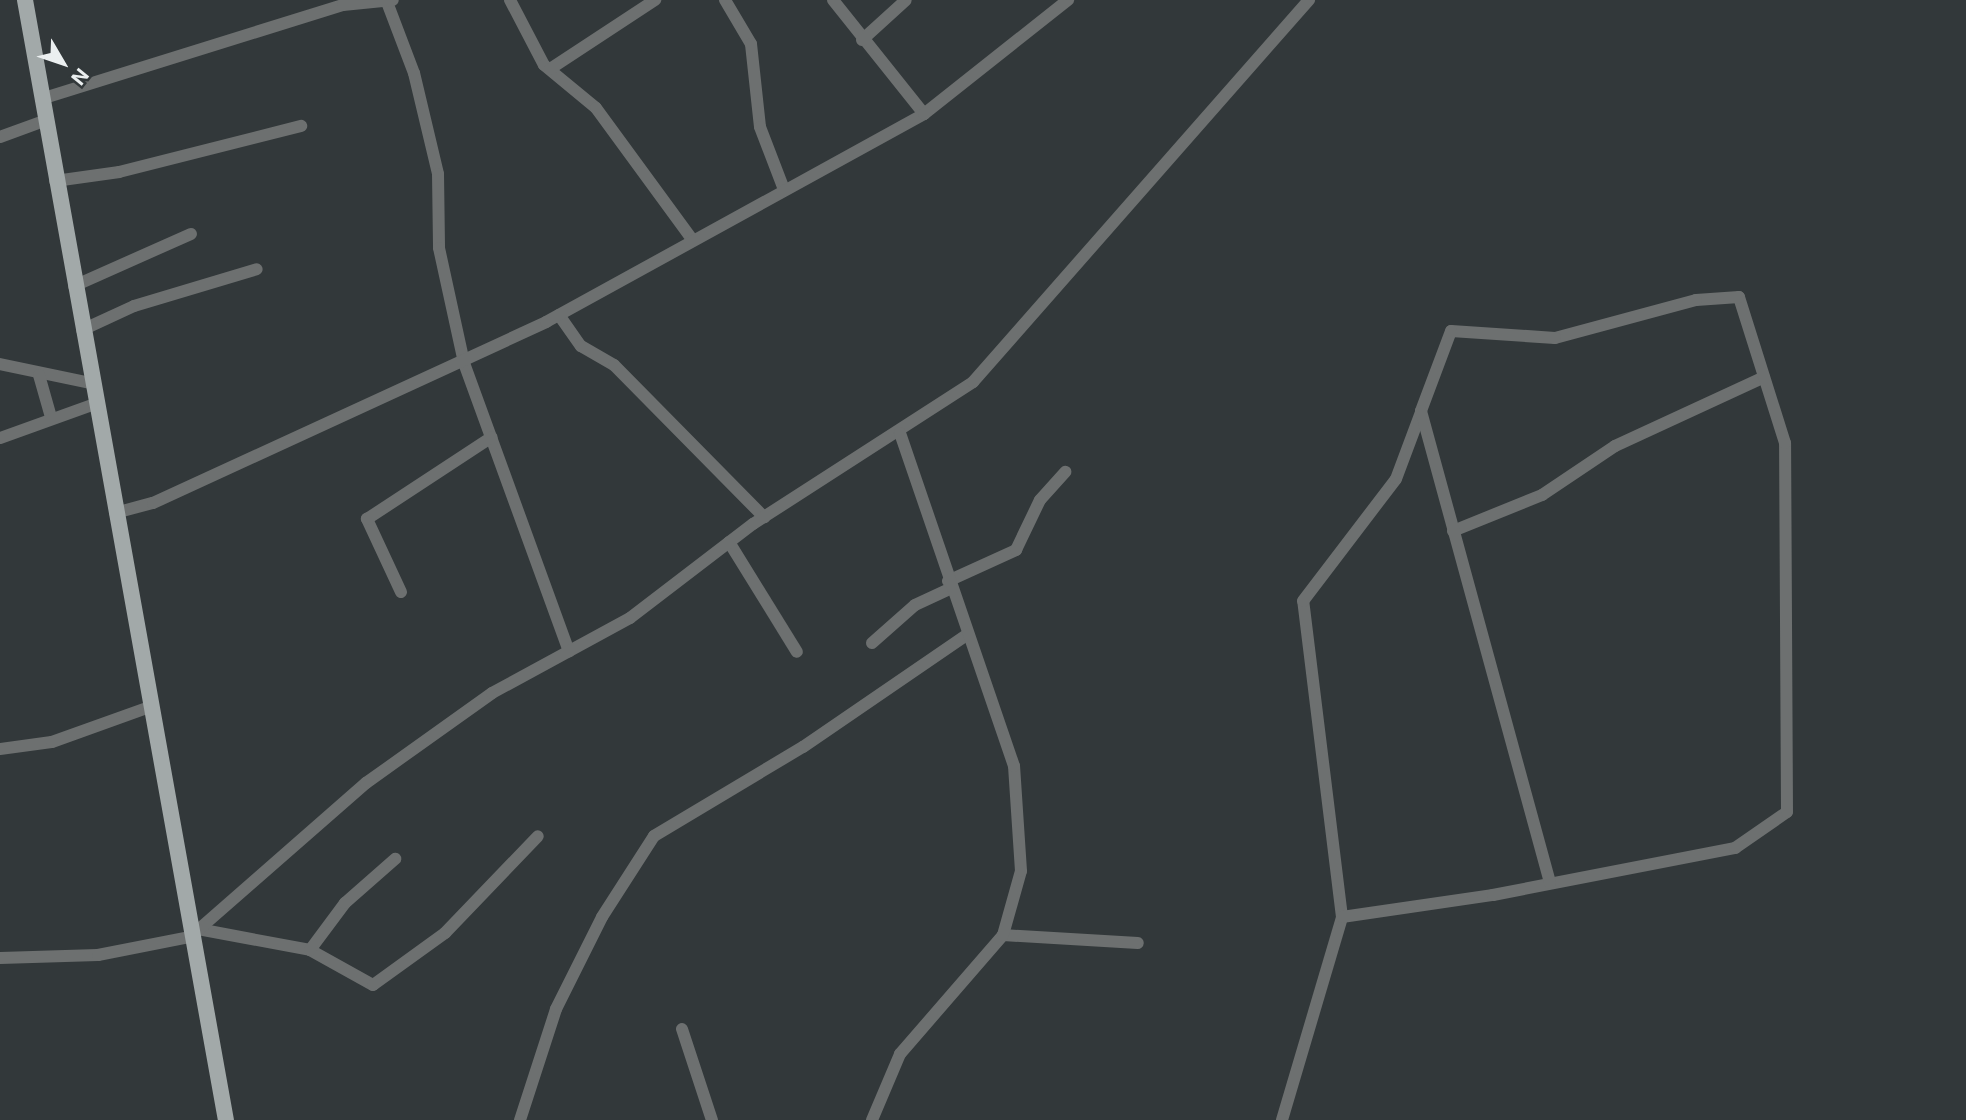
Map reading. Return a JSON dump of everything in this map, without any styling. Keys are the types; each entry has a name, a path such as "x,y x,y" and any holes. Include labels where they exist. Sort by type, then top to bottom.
{"main road":[{"path":"25,0 91,383 194,933 226,1120"}],"street":[{"path":"510,0 550,69 596,108 692,239"},
{"path":"550,69 655,0"},
{"path":"724,0 751,44 760,127 783,187"},
{"path":"833,0 862,40 924,114"},
{"path":"862,40 906,0"},
{"path":"115,513 153,503 464,363 559,315 783,187 924,114 1068,0"},
{"path":"194,933 366,783 492,693 630,618 764,517 900,433 973,382 1309,0"},
{"path":"41,99 342,5 391,1 414,73 438,174 439,248 464,363 569,651"},
{"path":"0,137 44,121"},
{"path":"55,181 119,172 301,126"},
{"path":"74,286 191,234"},
{"path":"82,330 134,306 257,269"},
{"path":"1282,1120 1342,917 1303,601 1396,479 1451,331 1555,338 1696,300 1739,297 1785,443 1787,812 1735,848 1550,883 1342,917"},
{"path":"559,315 581,346 614,365 764,517"},
{"path":"0,364 38,375 91,383"},
{"path":"38,375 51,417"},
{"path":"1453,531 1542,495 1615,446 1764,377"},
{"path":"0,438 51,417 95,404"},
{"path":"1421,411 1550,883"},
{"path":"872,1120 900,1054 1003,935 1021,871 1014,766 965,636 900,433"},
{"path":"401,592 367,519 492,437"},
{"path":"872,643 915,605 1016,550 1040,500 1065,472"},
{"path":"729,542 797,652"},
{"path":"520,1120 556,1009 602,917 654,836 803,747 965,636"},
{"path":"0,749 52,743 150,707"},
{"path":"0,958 98,956 194,933 310,950 373,985 445,933 538,836"},
{"path":"310,950 345,903 395,859"},
{"path":"1003,935 1138,943"},
{"path":"682,1029 712,1120"}]}
